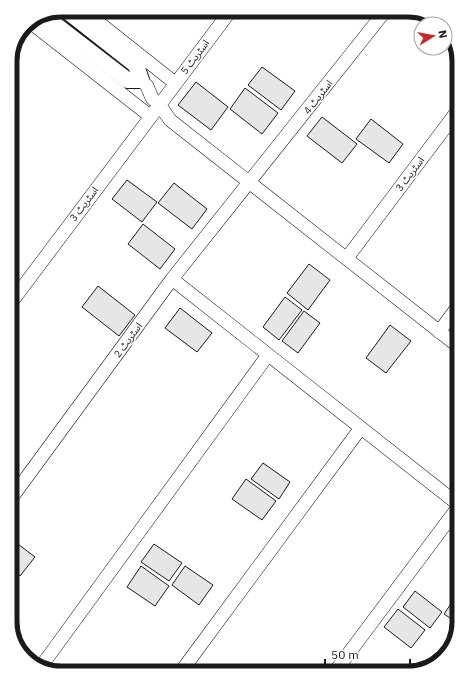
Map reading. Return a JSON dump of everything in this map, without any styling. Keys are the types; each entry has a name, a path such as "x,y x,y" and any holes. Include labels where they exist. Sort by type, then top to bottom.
{"main road":[{"path":"48,19 127,80 141,80 136,65 75,17"}],"street":[{"path":"93,17 175,83"},
{"name":"اسٹریٹ 5","path":"159,104 226,17"},
{"name":"اسٹریٹ 4","path":"250,183 380,17"},
{"path":"35,26 150,116"},
{"path":"141,80 148,87 152,98 159,104 170,120 452,342"},
{"name":"اسٹریٹ 3","path":"17,295 159,104"},
{"name":"اسٹریٹ 3","path":"347,258 452,118"},
{"name":"اسٹریٹ 2","path":"17,490 172,279 250,183"},
{"path":"172,279 452,501"},
{"path":"439,332 452,315"},
{"path":"44,663 268,355"},
{"path":"185,666 360,429"},
{"path":"339,666 452,515"}],"building":[{"path":"262,67 295,91 281,110 248,85"},
{"path":"196,82 228,107 211,130 178,105"},
{"path":"245,88 278,113 262,134 230,109"},
{"path":"322,117 357,144 342,163 307,136"},
{"path":"371,119 403,144 389,163 356,139"},
{"path":"127,180 157,202 142,222 112,199"},
{"path":"174,183 207,209 192,229 158,203"},
{"path":"143,224 175,249 160,269 128,244"},
{"path":"309,264 330,280 308,310 287,293"},
{"path":"98,286 135,315 119,336 82,307"},
{"path":"285,297 302,310 279,340 263,327"},
{"path":"180,308 212,333 197,352 165,328"},
{"path":"304,311 320,323 298,353 282,341"},
{"path":"390,325 411,341 386,373 366,358"},
{"path":"263,463 290,482 279,499 251,479"},
{"path":"246,479 276,501 262,520 232,499"},
{"path":"17,543 35,557 20,576 17,574"},
{"path":"154,544 182,563 169,581 141,562"},
{"path":"141,566 169,586 155,606 127,587"},
{"path":"185,566 213,585 199,605 172,585"},
{"path":"415,591 442,612 430,628 403,607"},
{"path":"452,602 452,619 444,614"},
{"path":"398,609 425,630 411,648 384,627"}]}
